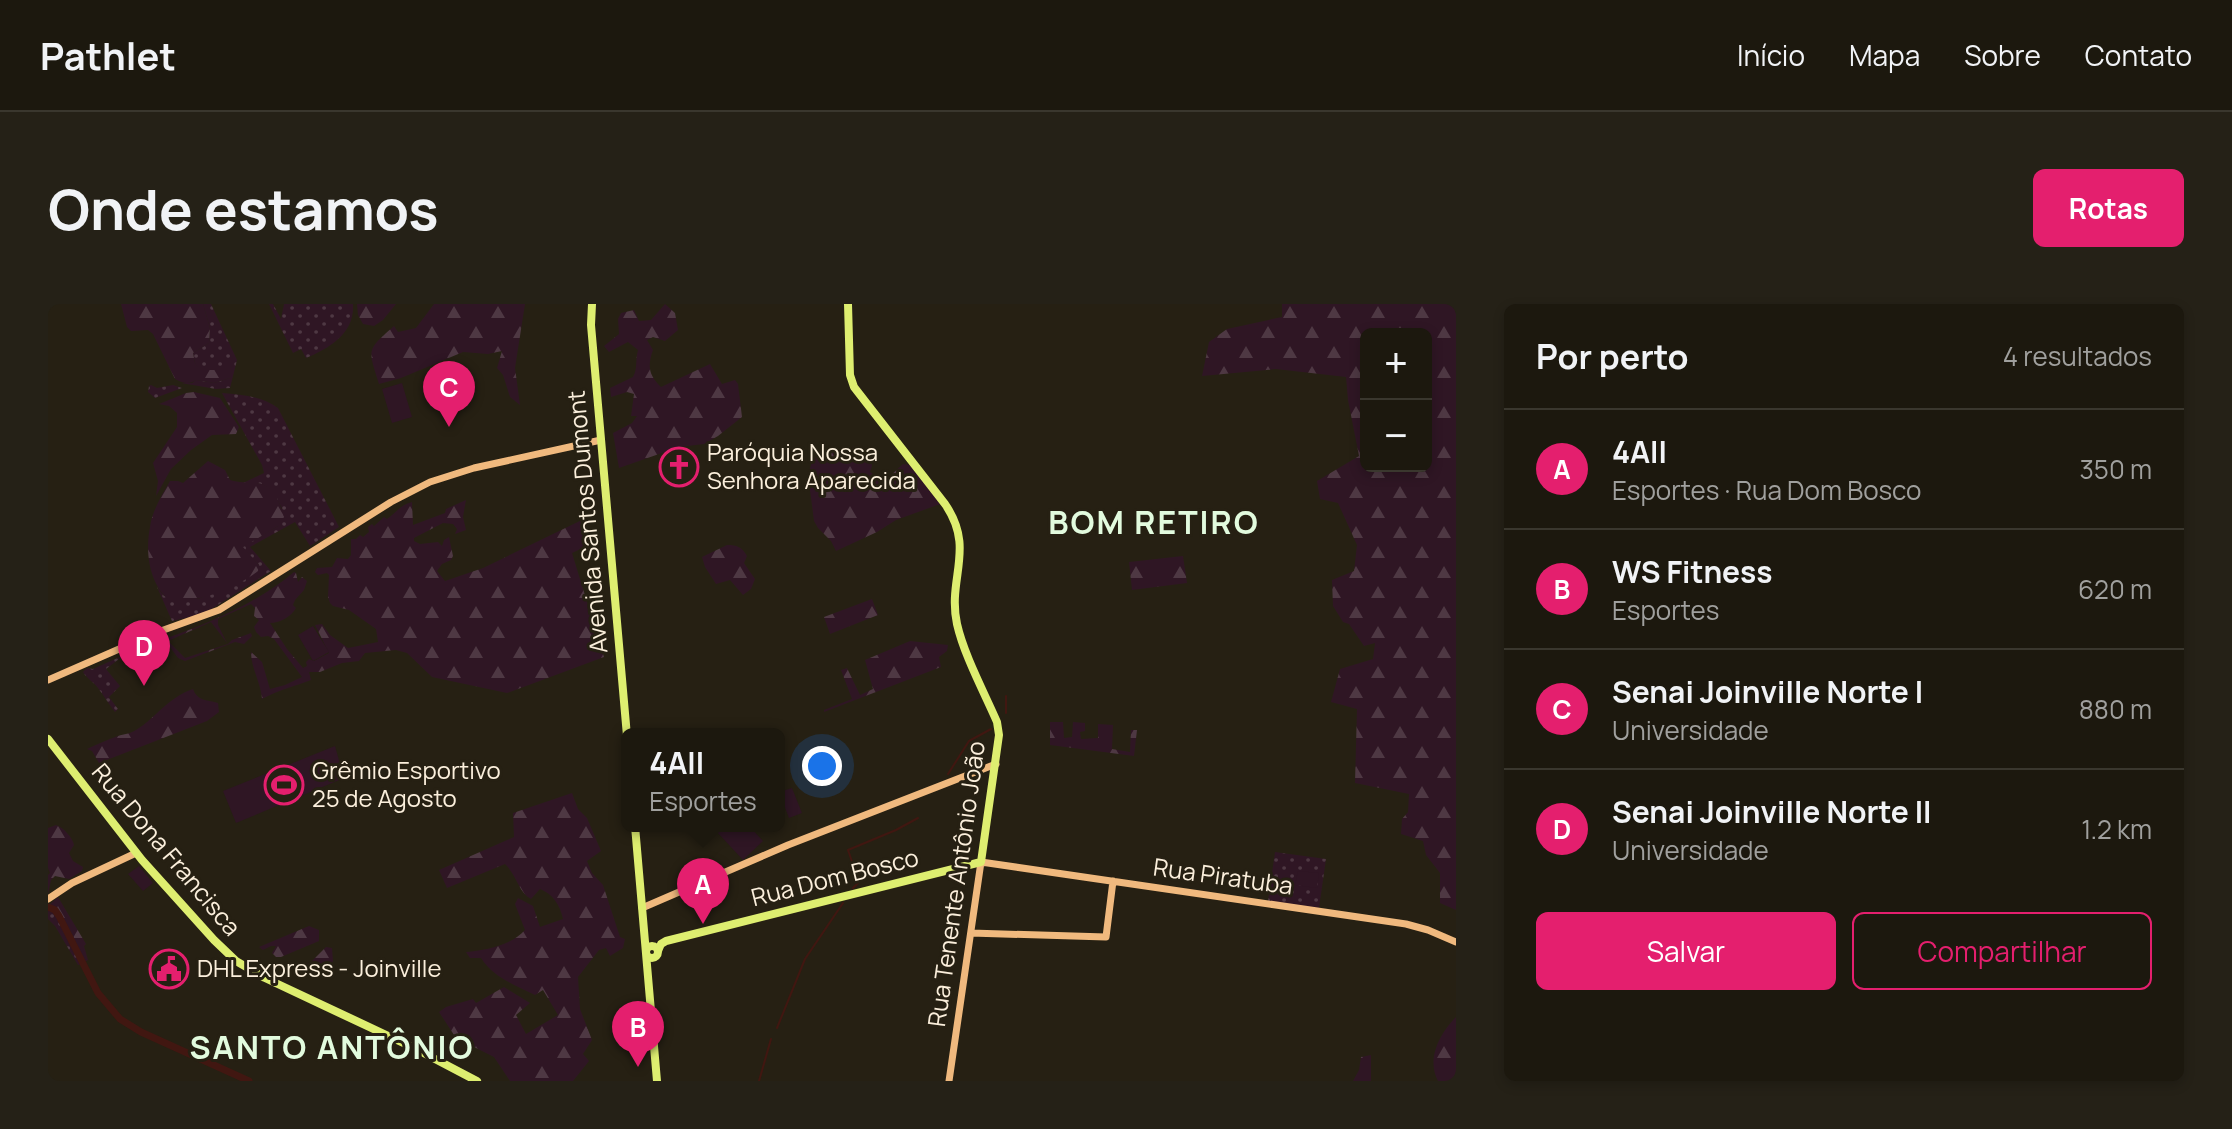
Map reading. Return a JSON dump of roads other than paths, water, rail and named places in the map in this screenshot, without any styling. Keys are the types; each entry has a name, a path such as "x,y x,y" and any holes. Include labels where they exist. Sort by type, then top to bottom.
{"main road":[{"name":"Avenida Santos Dumont","path":"591,304 626,728"},
{"name":"Rua Tenente Antônio João","path":"848,304 850,375 854,387 945,504 957,525 961,545 955,593 956,618 999,729 949,1081"},
{"path":"48,680 227,606 391,502 430,482 474,468 601,440"},
{"name":"Rua Dona Francisca","path":"48,739 136,853 214,940 241,964 477,1081"},
{"path":"642,908 788,845 996,764"},
{"path":"636,832 642,908 652,954 659,1081"},
{"path":"48,899 72,883 136,853"},
{"name":"Rua Piratuba","path":"981,862 1406,924 1456,942"},
{"name":"Rua Dom Bosco","path":"652,954 666,941 981,862"},
{"path":"971,933 1106,937 1113,881"}],"waterway":[{"path":"1006,696 1006,713"},
{"path":"948,774 969,741 991,729"},
{"path":"853,888 859,882 848,850 918,818"},
{"path":"777,1028 805,959 843,903"},
{"path":"48,907 59,916 98,993 120,1019 141,1032 249,1081"},
{"path":"759,1081 771,1039"}],"place":[{"name":"Senai Joinville Norte I","path":"449,427"},
{"name":"Paróquia Nossa Senhora Aparecida","path":"679,467"},
{"name":"Senai Joinville Norte II","path":"144,686"},
{"name":"Grêmio Esportivo 25 de Agosto","path":"284,785"},
{"name":"4All","path":"703,924"},
{"name":"DHL Express - Joinville","path":"169,969"},
{"name":"WS Fitness","path":"638,1067"}],"district":[{"name":"BOM RETIRO","path":"1154,523"},
{"name":"SANTO ANTÔNIO","path":"332,1048"}]}
